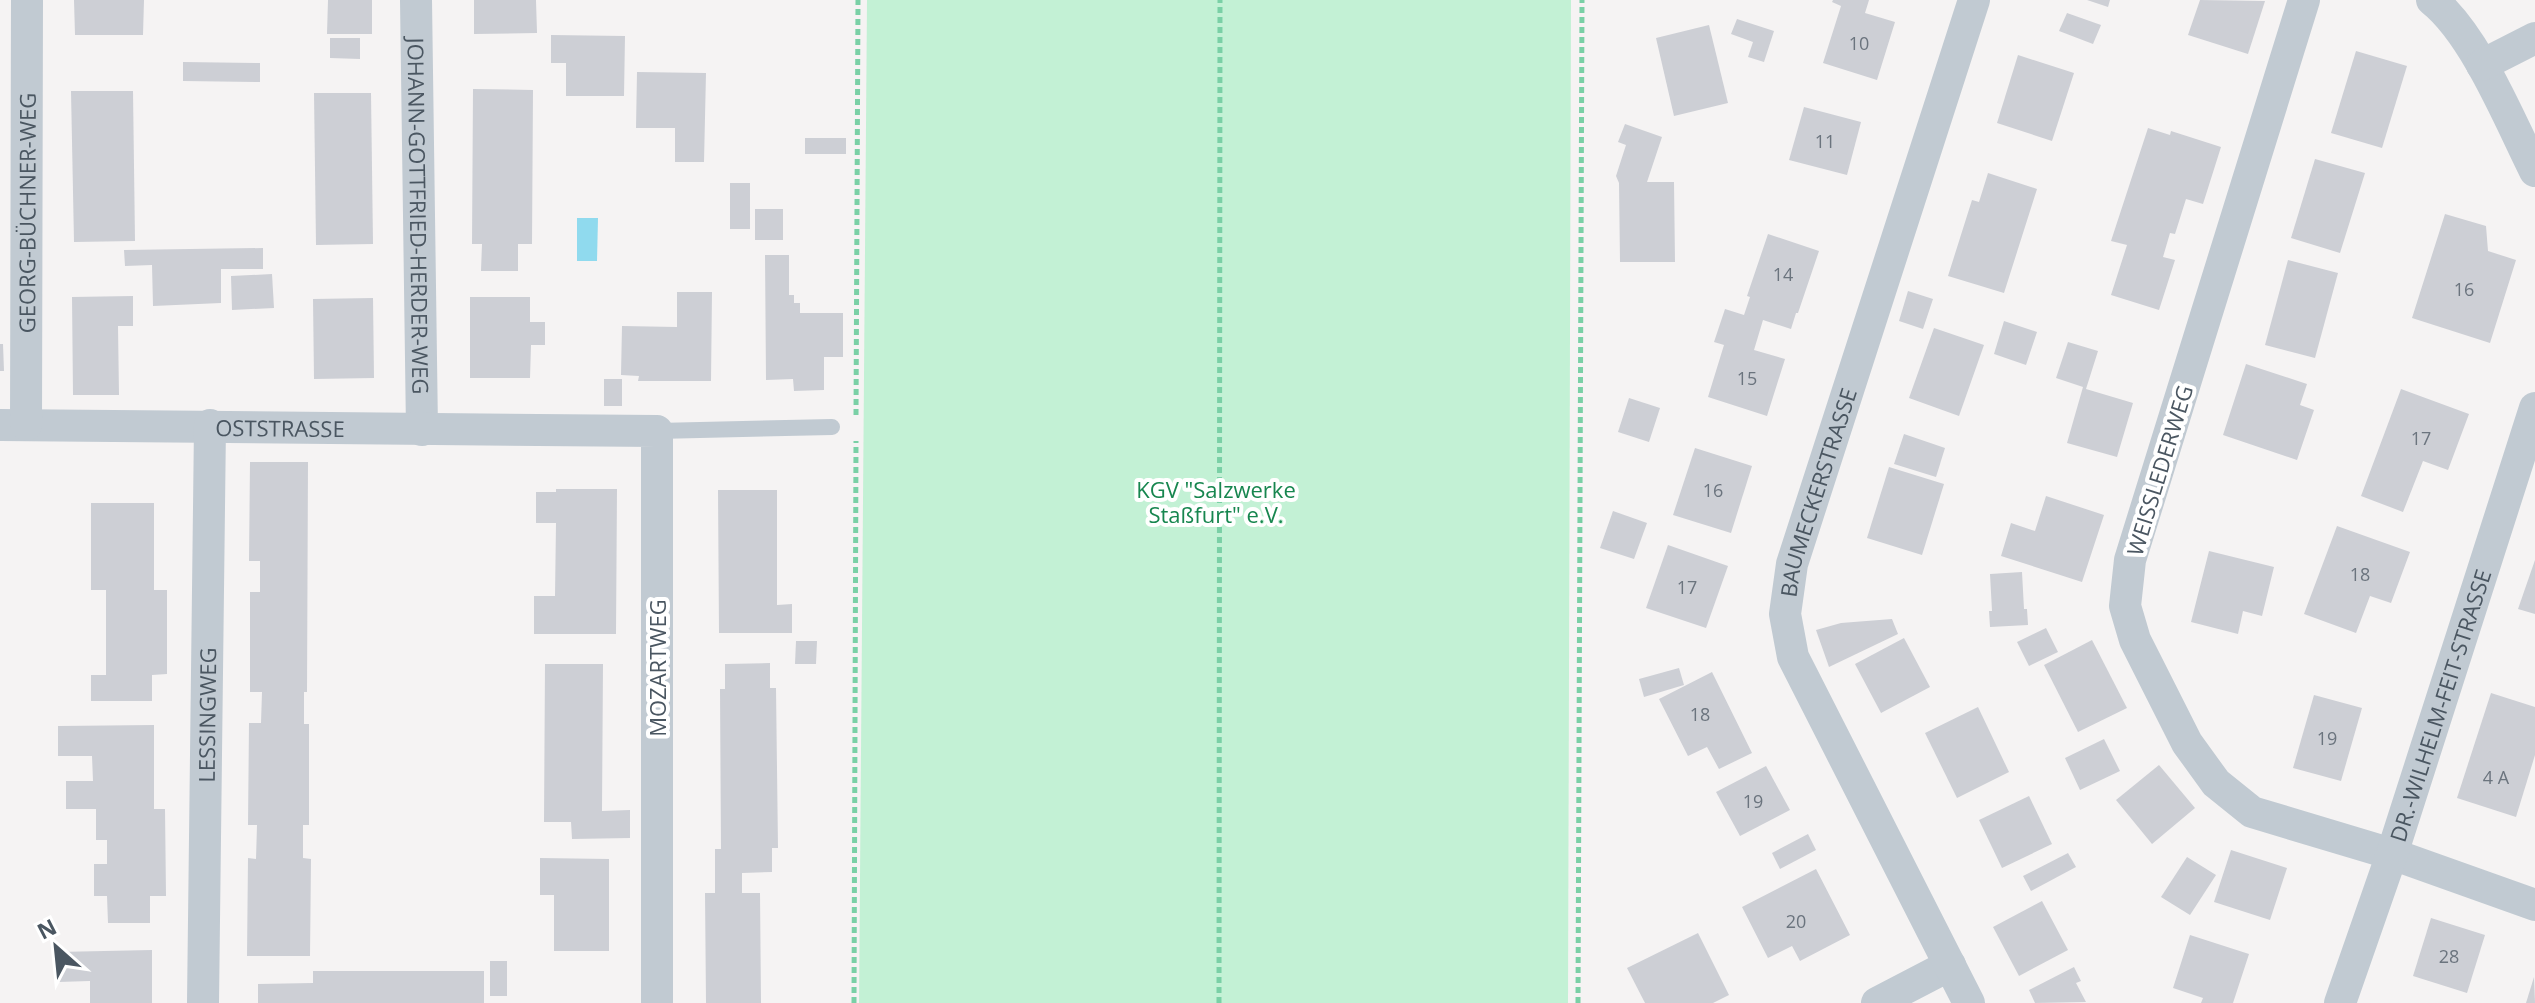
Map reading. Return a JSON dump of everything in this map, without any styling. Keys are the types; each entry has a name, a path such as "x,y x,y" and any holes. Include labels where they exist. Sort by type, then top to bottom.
{"street":[{"name":"GEORG-BÜCHNER-WEG","path":"13,425 27,0"},
{"name":"JOHANN-GOTTFRIED-HERDER-WEG","path":"416,0 422,430"},
{"name":"BAUMECKERSTRASSE","path":"1969,1003 1793,657 1785,614 1792,564 1974,0"},
{"name":"WEISSLEDERWEG","path":"2304,0 2130,560 2125,606 2135,640 2187,743 2216,783 2252,812 2392,854 2535,905"},
{"path":"2432,0 2444,9 2482,65 2535,171"},
{"path":"2482,65 2535,38"},
{"name":"DR.-WILHELM-FEIT-STRASSE","path":"2340,1003 2392,854 2535,408"},
{"name":"OSTSTRASSE","path":"13,425 657,431"},
{"name":"LESSINGWEG","path":"203,1003 210,425"},
{"name":"MOZARTWEG","path":"657,431 657,1003"},
{"path":"1877,1003 1950,965"}],"lane":[{"path":"657,431 832,427"}],"path":[{"path":"854,1003 858,0"},
{"path":"1219,1003 1220,0"},
{"path":"1578,1003 1582,0"}],"green space":[{"name":"KGV \"Salzwerke Staßfurt\" e.V.","path":"867,0 1571,0 1568,1003 859,1003"}],"water":[{"path":"577,218 598,218 597,261 577,261"}],"building":[{"path":"74,0 144,0 143,35 75,35"},
{"path":"328,0 372,0 372,34 327,34"},
{"path":"474,0 536,0 537,33 474,34"},
{"path":"1833,0 1869,0 1865,13 1895,22 1877,80 1823,63 1841,6"},
{"path":"2087,0 2110,0 2108,7"},
{"path":"2200,0 2265,1 2248,54 2188,35"},
{"path":"2067,13 2101,25 2093,44 2059,31"},
{"path":"1737,19 1774,31 1764,62 1748,57 1753,42 1731,34"},
{"path":"1709,25 1728,103 1674,116 1656,38"},
{"path":"551,35 625,36 624,96 566,96 566,63 551,63"},
{"path":"330,38 360,38 360,59 330,58"},
{"path":"2356,51 2407,66 2382,148 2331,133"},
{"path":"2018,55 2074,73 2052,141 1997,123"},
{"path":"183,62 260,63 260,82 183,81"},
{"path":"637,72 706,73 704,162 675,162 675,128 636,128"},
{"path":"473,89 533,90 532,244 518,244 518,271 481,271 482,244 472,244"},
{"path":"71,91 133,91 135,241 74,242"},
{"path":"314,93 371,93 373,244 316,245"},
{"path":"1804,107 1861,122 1847,175 1789,160"},
{"path":"1625,124 1662,137 1647,182 1674,182 1675,262 1620,262 1619,183 1616,176 1626,145 1618,142"},
{"path":"2148,128 2170,135 2171,131 2221,147 2203,204 2186,199 2175,234 2170,233 2163,257 2175,260 2159,310 2111,295 2127,245 2111,241"},
{"path":"805,138 846,138 846,154 805,154"},
{"path":"2315,159 2365,173 2340,253 2291,238"},
{"path":"1988,173 2037,189 2004,293 1948,276 1972,200 1979,202"},
{"path":"730,183 750,183 750,229 730,229"},
{"path":"755,209 783,209 783,240 755,240"},
{"path":"2445,214 2486,226 2488,251 2516,260 2490,343 2412,318"},
{"path":"1768,234 1819,251 1791,329 1763,320 1754,350 1785,359 1767,416 1708,397 1724,345 1714,342 1725,309 1744,315 1750,297 1747,296"},
{"path":"263,248 263,269 221,269 221,303 153,306 152,265 125,266 124,250"},
{"path":"765,255 789,255 789,295 794,295 794,303 800,303 800,313 843,313 843,357 824,357 824,390 794,391 793,379 766,380"},
{"path":"2288,260 2338,273 2315,358 2265,345"},
{"path":"272,274 274,308 232,310 231,276"},
{"path":"1908,291 1933,299 1923,329 1899,321"},
{"path":"677,292 712,292 711,381 638,381 639,376 621,375 622,326 677,327"},
{"path":"133,296 133,326 118,326 119,395 73,395 72,297"},
{"path":"470,297 530,297 530,322 545,322 545,345 531,345 530,378 470,378"},
{"path":"373,298 374,378 314,379 313,299"},
{"path":"2004,321 2037,332 2026,365 1994,354"},
{"path":"1934,328 1984,345 1959,416 1909,398"},
{"path":"2068,342 2098,351 2086,389 2133,403 2117,457 2067,443 2083,387 2056,378"},
{"path":"0,344 3,344 4,371 0,371"},
{"path":"2246,364 2307,384 2300,405 2314,410 2297,460 2223,435"},
{"path":"604,379 622,379 622,406 604,406"},
{"path":"2401,389 2469,414 2448,470 2423,461 2403,512 2361,496"},
{"path":"1629,398 1660,408 1649,442 1618,432"},
{"path":"1904,434 1945,448 1936,477 1894,464"},
{"path":"1695,448 1752,466 1731,533 1673,515"},
{"path":"250,462 308,462 307,692 304,692 304,724 309,724 309,825 303,825 303,858 311,859 310,956 247,956 248,858 256,859 257,825 248,825 249,723 261,723 262,692 250,692 250,592 260,592 260,561 249,561"},
{"path":"1889,467 1944,484 1922,555 1867,538"},
{"path":"556,489 617,489 616,634 534,634 534,596 555,596 556,523 536,523 536,492 556,492"},
{"path":"718,490 777,490 777,605 792,604 792,633 719,633"},
{"path":"2046,496 2104,515 2082,582 2001,556 2011,523 2035,531"},
{"path":"91,503 154,503 154,590 167,590 167,674 152,675 152,701 91,701 91,675 106,675 106,590 91,590"},
{"path":"1613,511 1647,523 1634,559 1600,548"},
{"path":"2337,526 2410,552 2391,603 2370,596 2356,633 2304,614"},
{"path":"1668,545 1728,566 1706,628 1646,608"},
{"path":"2209,551 2274,567 2262,616 2243,611 2238,634 2191,622"},
{"path":"2535,560 2535,614 2518,609"},
{"path":"2022,572 2028,625 1990,627 1990,574"},
{"path":"1892,619 1898,634 1829,667 1816,630 1841,623"},
{"path":"2046,628 2058,652 2029,666 2017,642"},
{"path":"1904,638 1930,687 1881,713 1855,664"},
{"path":"2092,640 2127,708 2078,732 2044,665"},
{"path":"796,641 817,641 816,664 795,664"},
{"path":"770,663 770,688 776,688 778,848 772,848 772,872 742,873 742,893 760,893 761,1003 706,1003 705,893 715,893 715,849 721,849 720,689 725,689 725,664"},
{"path":"545,664 603,664 602,811 630,810 630,838 572,839 571,822 544,822"},
{"path":"1679,668 1684,685 1644,697 1639,679"},
{"path":"1712,672 1752,753 1719,769 1707,747 1688,756 1659,699"},
{"path":"2491,693 2535,707 2535,755 2516,817 2457,798"},
{"path":"2314,695 2362,708 2341,781 2293,768"},
{"path":"1978,707 2009,772 1957,798 1925,733"},
{"path":"154,725 154,809 165,809 166,896 150,896 150,923 108,923 107,896 94,896 94,864 107,864 107,840 96,840 96,809 66,809 66,781 93,781 92,756 58,756 58,726"},
{"path":"2104,739 2120,771 2080,790 2065,758"},
{"path":"2159,765 2195,808 2152,844 2116,800"},
{"path":"1766,766 1790,810 1740,836 1716,792"},
{"path":"2029,796 2052,844 2002,868 1979,820"},
{"path":"1808,834 1816,850 1780,869 1772,853"},
{"path":"2231,850 2287,868 2270,920 2214,902"},
{"path":"2068,853 2076,867 2031,891 2023,876"},
{"path":"2187,857 2216,875 2190,915 2161,897"},
{"path":"540,858 609,859 609,951 554,951 554,895 540,895"},
{"path":"1816,869 1850,935 1800,961 1792,946 1768,958 1742,907"},
{"path":"2042,901 2068,950 2019,976 1993,927"},
{"path":"2431,918 2485,935 2467,993 2413,976"},
{"path":"1698,933 1729,995 1713,1003 1645,1003 1627,968"},
{"path":"2190,935 2249,954 2233,1003 2201,1003 2203,998 2173,988"},
{"path":"152,950 152,1003 90,1003 90,981 58,982 57,952"},
{"path":"490,961 507,961 507,996 490,996"},
{"path":"2074,967 2081,981 2076,983 2086,1002 2035,1003 2029,990"},
{"path":"313,971 484,971 484,1003 258,1003 258,984 313,983"},
{"path":"2534,977 2535,1003 2526,1003"}]}
